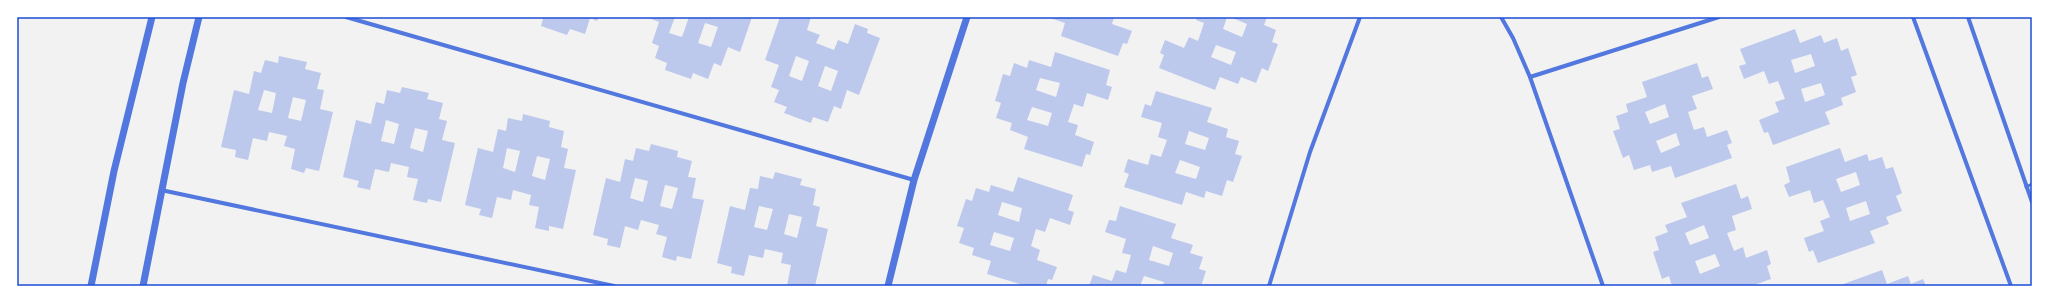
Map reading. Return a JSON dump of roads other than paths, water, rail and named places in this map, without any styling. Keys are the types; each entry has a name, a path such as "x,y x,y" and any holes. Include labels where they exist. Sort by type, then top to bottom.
{"street":[{"path":"91,286 114,171 152,17"},
{"path":"143,286 183,83 199,17"},
{"path":"346,17 914,180"},
{"path":"888,286 914,180 951,60 967,17"},
{"path":"1269,286 1310,152 1360,17"},
{"path":"1501,17 1513,38 1530,77 1603,286"},
{"path":"1530,77 1719,17"},
{"path":"1913,17 2011,286"},
{"path":"1968,17 2032,202"},
{"path":"161,190 614,286"}],"lane":[{"path":"2026,187 2032,184"}]}
